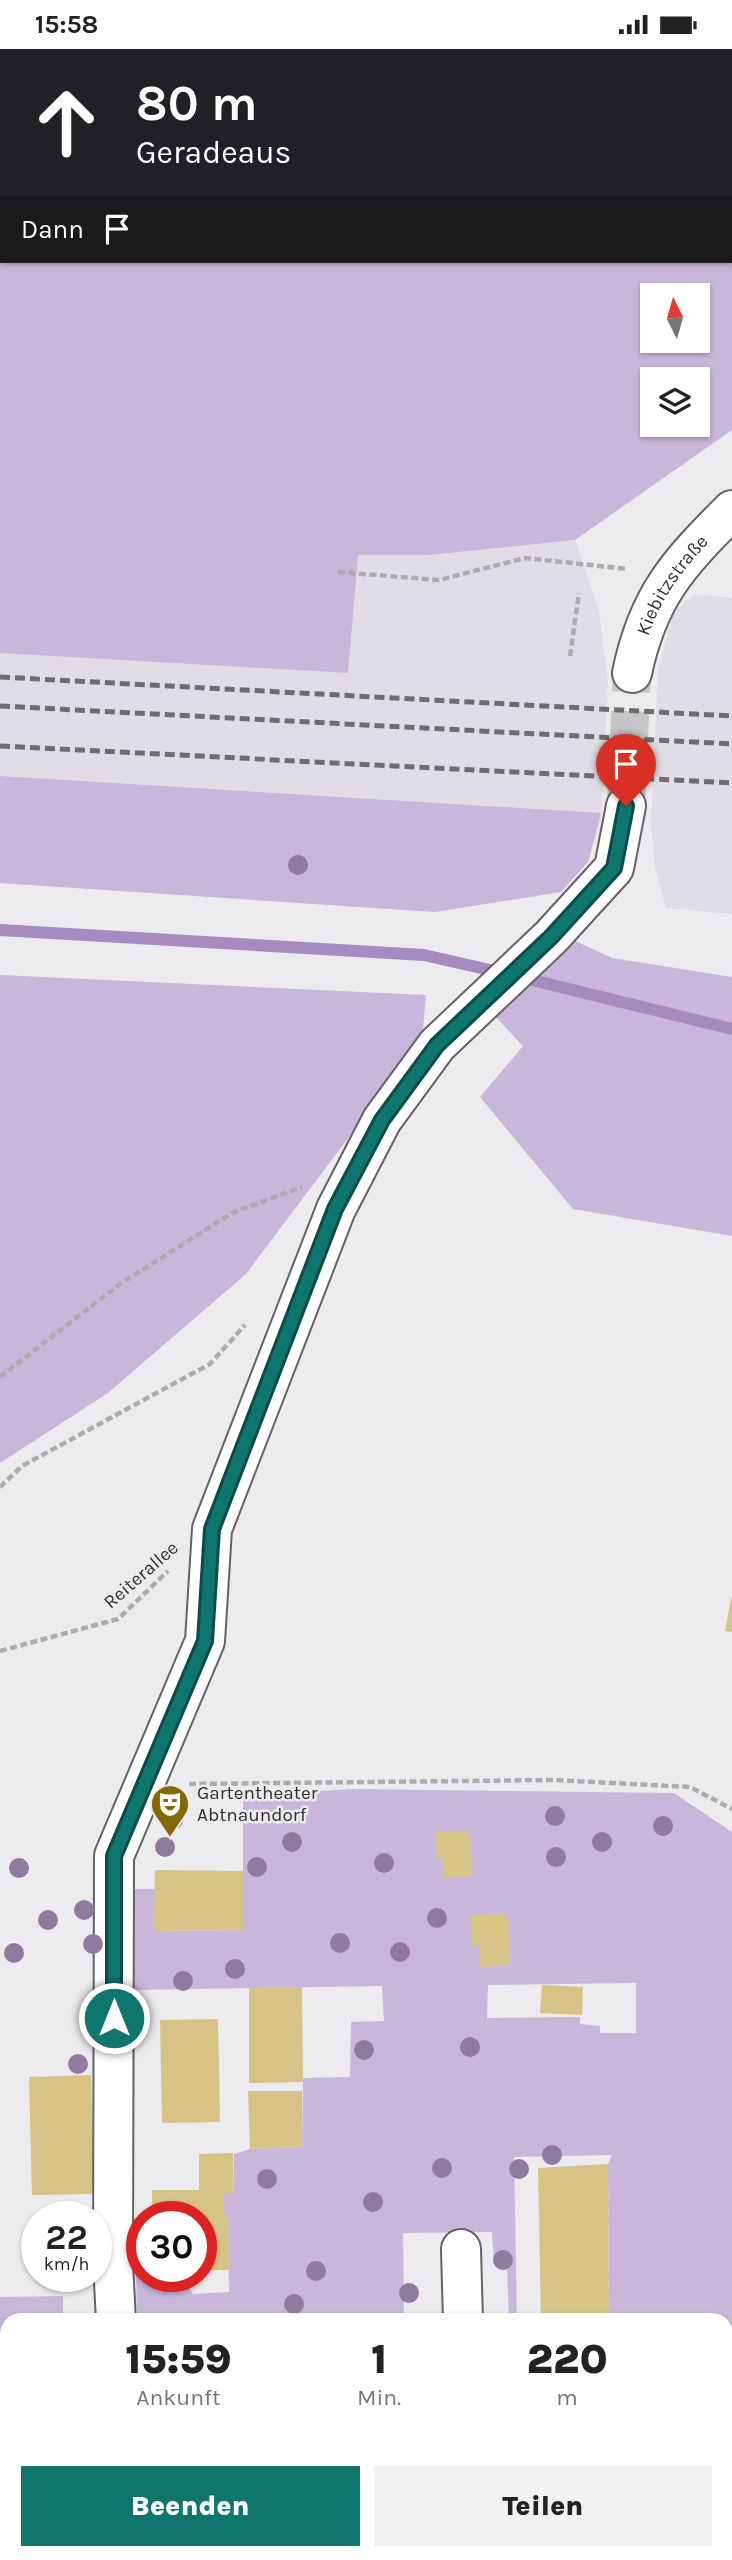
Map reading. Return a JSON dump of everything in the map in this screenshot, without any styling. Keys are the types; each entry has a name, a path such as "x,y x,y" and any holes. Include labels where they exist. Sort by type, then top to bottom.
{"street":[{"name":"Kiebitzstraße","path":"632,673 646,617 670,578 699,543 732,510"},
{"path":"116,2313 113,2263 114,1856 205,1641 212,1529 335,1209 382,1120 437,1045 551,937 614,868 626,806"},
{"path":"461,2249 463,2313"}],"path":[{"path":"338,572 439,580 525,558 610,565 670,578"},
{"path":"570,656 579,593"},
{"path":"0,1377 120,1284 234,1212 359,1166"},
{"path":"0,1487 22,1466 211,1364 254,1315"},
{"name":"Reiterallee","path":"0,1651 118,1619 212,1529"},
{"path":"145,1784 568,1781 690,1787 732,1809"}],"shaded area":[{"path":"0,263 732,263 732,430 575,540 429,555 358,555 348,673 0,653"},
{"path":"0,540 286,555 429,555 575,540 599,610 608,682 601,821 588,862 561,892 435,912 0,883"},
{"path":"695,594 732,598 732,914 666,908 655,868 651,823 658,670 673,614"},
{"path":"0,776 601,813 588,862 561,892 435,912 0,883"},
{"path":"569,938 612,958 732,977 732,1236 573,1209 480,1097 523,1046 492,1013"},
{"path":"0,975 426,995 422,1040 246,1274 108,1393 0,1463"},
{"path":"354,1789 674,1793 732,1832 732,2313 609,2313 608,2164 612,2155 514,2157 517,2313 509,2313 507,2265 494,2263 492,2232 403,2233 404,2313 137,2313 136,2292 229,2292 228,2215 223,2215 223,2193 234,2193 234,2154 250,2149 302,2147 303,2078 350,2077 351,2022 384,2021 382,1986 134,1990 134,1889 155,1889 155,1931 243,1930 243,1795","holes":["636,1983 636,2033 600,2033 600,2026 580,2024 580,2017 487,2018 488,1985"]},
{"path":"63,2296 63,2313 0,2313 0,2297"}],"building":[{"path":"732,1598 732,1632 725,1631"},
{"path":"469,1831 472,1876 444,1878 443,1858 437,1859 435,1832"},
{"path":"155,1870 243,1871 243,1930 154,1931"},
{"path":"508,1914 510,1965 480,1967 479,1945 472,1946 470,1915"},
{"path":"542,1985 583,1987 582,2015 540,2013"},
{"path":"302,1987 303,2082 249,2083 249,1988"},
{"path":"218,2019 220,2122 162,2123 160,2020"},
{"path":"91,2075 94,2194 32,2195 29,2077"},
{"path":"248,2091 302,2091 302,2147 250,2149"},
{"path":"233,2153 234,2193 223,2193 223,2215 228,2214 229,2270 217,2270 217,2201 152,2201 152,2190 199,2190 199,2154"},
{"path":"608,2164 609,2313 541,2313 538,2168"}],"waterway":[{"path":"0,930 424,955 490,970"},
{"path":"532,980 732,1029"}],"tunnel":[{"path":"626,806 632,673"}],"railway":[{"path":"0,677 732,716"},
{"path":"0,706 732,744"},
{"path":"0,746 732,783"}],"place":[{"name":"Gartentheater Abtnaundorf","path":"170,1838"}],"route":[{"path":"114,2018 114,1856 205,1641 212,1529 335,1209 382,1120 437,1045 551,937 614,868 626,806"}]}
